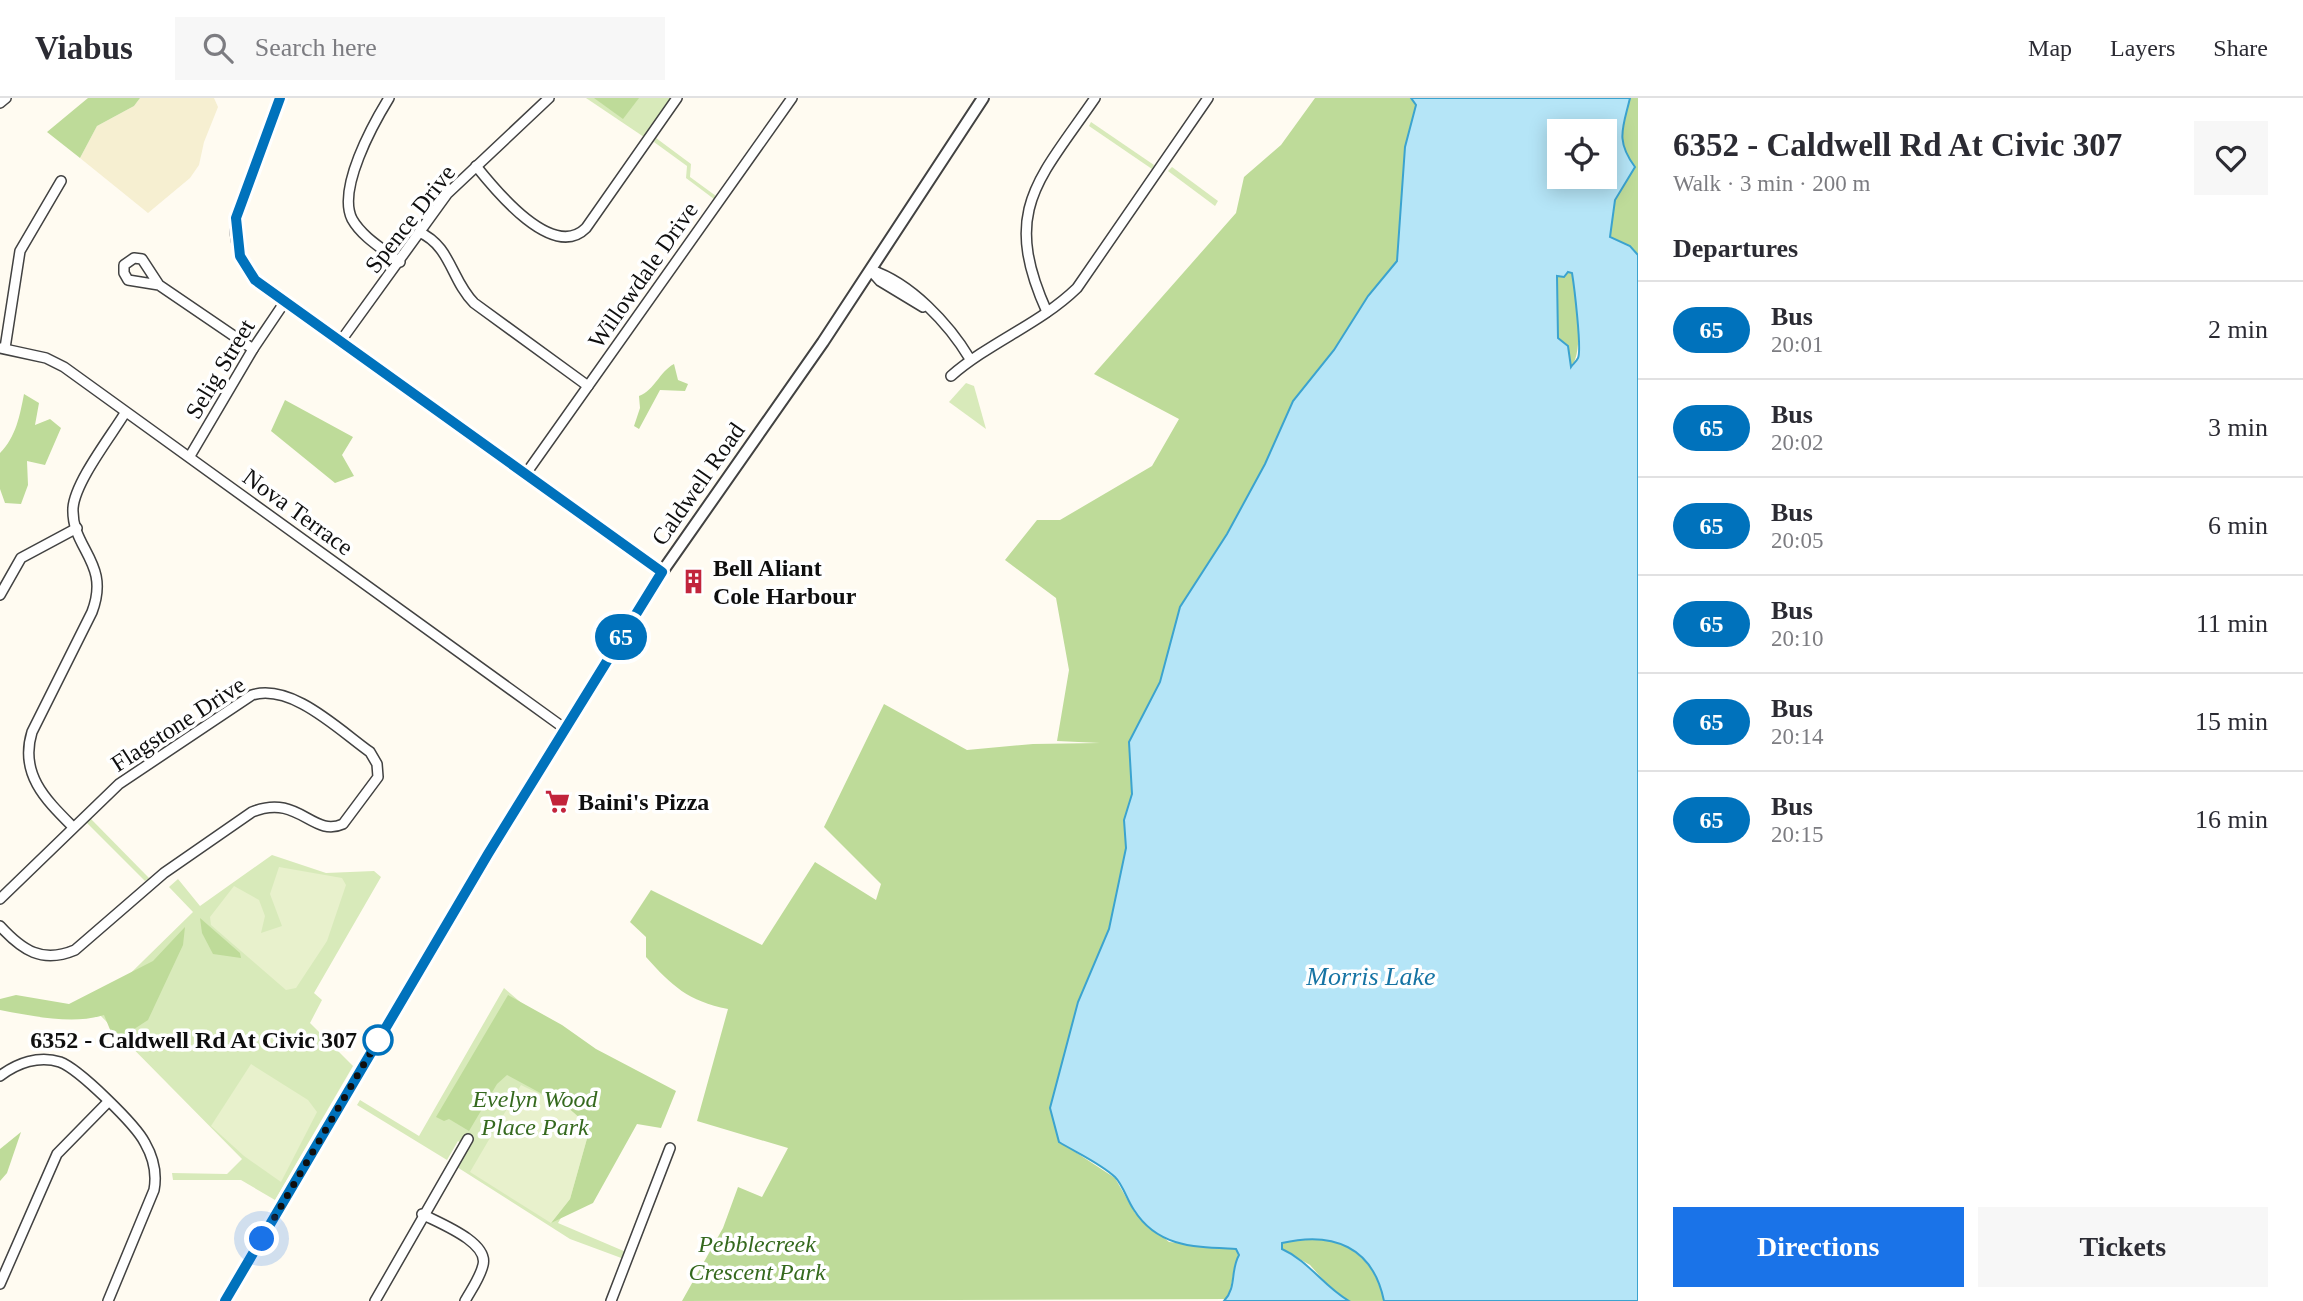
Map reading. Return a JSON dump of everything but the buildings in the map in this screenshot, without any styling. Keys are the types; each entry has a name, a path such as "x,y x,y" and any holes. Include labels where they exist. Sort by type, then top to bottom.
{"street":[{"path":"0,103 6,98"},
{"path":"280,98 235,230 240,256 248,271 284,303 662,572"},
{"path":"389,98 363,149 351,181 348,203 351,216 359,229 400,261"},
{"name":"Spence Drive","path":"340,342 447,194 549,98"},
{"path":"476,166 493,187 529,221 559,237 575,236 586,228 677,98"},
{"name":"Willowdale Drive","path":"525,475 792,98"},
{"name":"Caldwell Road","path":"225,1301 564,728 662,572 871,270 983,98"},
{"path":"1047,312 1031,276 1025,249 1028,210 1042,177 1095,98"},
{"path":"951,376 970,359 1062,302 1090,274 1208,98"},
{"path":"2,348 20,251 61,181"},
{"path":"419,232 442,249 463,289 474,303 589,386"},
{"path":"871,270 880,281 919,306 925,307 952,332 970,359"},
{"path":"159,285 253,349"},
{"name":"Selig Street","path":"190,456 253,349 284,303"},
{"name":"Nova Terrace","path":"2,348 61,365 564,728"},
{"path":"73,827 38,788 28,754 32,732 97,598 97,573 77,528 73,512 76,494 125,413"},
{"path":"0,595 21,558 77,528"},
{"name":"Flagstone Drive","path":"0,899 119,784 244,698 262,693 281,694 294,699 370,752 378,767 378,777 372,788 343,824 323,826 296,810 279,805 252,812 164,873 75,950 57,956 36,955 20,947 0,926"},
{"path":"0,1076 31,1060 58,1061 83,1076 147,1145 156,1183 108,1301"},
{"path":"0,1284 4,1262 57,1154 108,1102"},
{"path":"375,1301 422,1213 468,1139"},
{"path":"611,1301 670,1148"},
{"path":"422,1213 474,1242 480,1250 483,1266 465,1301"}],"shaded area":[{"path":"140,98 214,98 218,107 204,142 199,165 190,178 148,213 80,158 97,126 134,106"}],"green space":[{"path":"88,98 140,98 134,106 97,126 80,158 47,132"},
{"path":"586,98 672,98 644,137"},
{"path":"594,98 639,98 623,119"},
{"name":"Pebblecreek Crescent Park","path":"1315,98 1411,98 1416,105 1405,147 1397,261 1368,296 1334,350 1293,401 1265,464 1227,534 1180,607 1160,682 1129,742 1132,794 1124,820 1126,848 1109,929 1078,1002 1060,1142 1115,1178 1135,1213 1169,1242 1236,1249 1239,1255 1226,1299 682,1301 723,1228 738,1187 762,1197 788,1148 697,1121 728,1009 691,997 673,984 646,957 646,937 630,922 651,890 762,945 815,862 876,900 881,884 824,827 884,704 967,750 1033,744 1100,743 1057,741 1069,670 1056,598 1005,560 1037,520 1060,520 1152,466 1179,419 1094,374 1236,213 1244,177 1281,145"},
{"path":"1630,98 1638,98 1638,255 1630,246 1610,238 1615,200 1634,167 1624,149 1622,134"},
{"path":"1091,122 1154,165 1152,169 1089,126"},
{"path":"656,138 691,164 690,177 716,196 714,199 686,178 687,166 654,142"},
{"path":"1172,167 1218,201 1215,206 1168,171"},
{"path":"1568,272 1572,272 1576,295 1579,336 1571,368 1568,346 1558,339 1556,276 1564,277"},
{"path":"674,364 678,380 688,384 685,391 660,390 639,429 634,426 640,408 639,396 649,390"},
{"path":"966,383 974,386 986,429 949,402"},
{"path":"24,394 39,403 35,425 50,419 61,428 45,465 27,461 28,485 21,504 5,503 0,489 0,453 14,433"},
{"path":"285,400 353,437 342,455 354,476 335,483 271,431"},
{"path":"90,818 149,878 145,881 86,822"},
{"path":"272,855 326,873 374,871 381,877 314,993 322,1000 310,1023 353,1066 275,1200 241,1180 173,1180 172,1173 227,1174 242,1159 94,1009 193,912 169,887 178,879 200,906"},
{"path":"279,867 342,878 346,885 327,941 296,988 286,990 211,925 210,917 234,886 259,900 265,916 261,933 282,926 270,894"},
{"path":"200,918 240,953 241,958 213,954 202,933"},
{"path":"185,927 183,945 148,1020 125,1035 111,1032 104,1015 66,1019 0,1010 0,999 16,995 69,1004 153,961"},
{"name":"Evelyn Wood Place Park","path":"504,988 631,1097 558,1223 626,1252 624,1259 570,1239 457,1167 469,1148 458,1141 447,1160 357,1105 360,1100 419,1136"},
{"path":"508,995 562,1025 596,1049 676,1091 661,1128 637,1124 593,1203 551,1223 570,1199 588,1135 570,1109 507,1075 497,1084 469,1131 449,1119 444,1121 436,1117"},
{"path":"251,1064 308,1100 317,1112 281,1182 244,1156 211,1126"},
{"path":"521,1085 571,1110 585,1125 588,1135 570,1199 551,1223 470,1172"},
{"path":"21,1132 7,1173 0,1181 0,1149"},
{"path":"1313,1237 1339,1243 1360,1256 1375,1276 1384,1301 1349,1301 1334,1292 1310,1265 1282,1249 1282,1243"}],"water":[{"name":"Morris Lake","path":"1411,98 1630,98 1622,134 1625,149 1635,167 1615,200 1610,237 1630,246 1638,255 1638,1301 1384,1301 1371,1267 1360,1256 1348,1247 1318,1239 1282,1243 1282,1249 1300,1260 1349,1301 1224,1301 1231,1290 1239,1255 1236,1249 1192,1246 1166,1239 1154,1232 1134,1210 1115,1177 1059,1142 1050,1108 1078,1002 1109,929 1126,848 1124,820 1132,794 1129,742 1160,682 1180,607 1227,534 1265,464 1293,401 1334,350 1368,296 1397,261 1405,147 1416,105","holes":["1568,272 1572,273 1579,353 1571,367 1568,346 1558,338 1557,276 1564,277"]}],"bus line":[{"name":"65","path":"225,1301 488,854 662,572 255,280 240,256 236,240 236,218 280,98"}],"place":[{"name":"Bell Aliant Cole Harbour","path":"693,582"},
{"name":"Baini's Pizza","path":"558,802"},
{"name":"6352 - Caldwell Rd At Civic 307","path":"378,1040"}],"route":[{"path":"262,1239 378,1040"}]}
